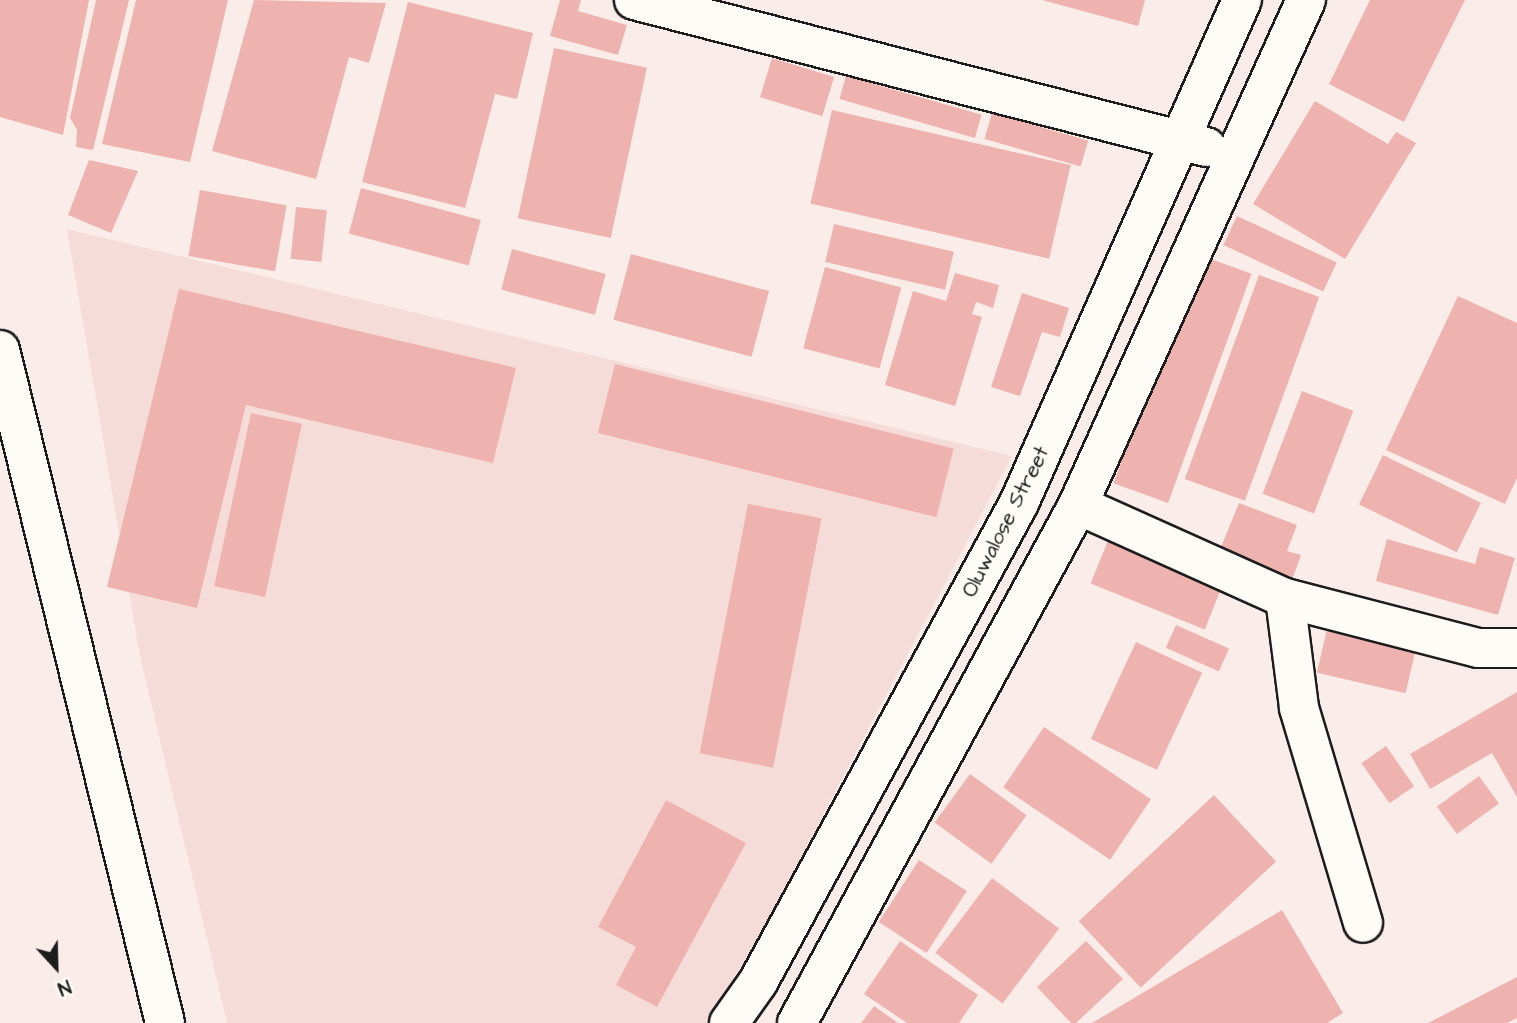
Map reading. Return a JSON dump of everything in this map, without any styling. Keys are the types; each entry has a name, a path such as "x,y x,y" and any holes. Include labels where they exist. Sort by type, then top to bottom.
{"street":[{"path":"634,0 1183,139 1235,157"},
{"name":"Oluwalose Street","path":"729,1023 758,982 1019,503 1183,139 1241,0"},
{"path":"797,1023 1078,505 1306,0"},
{"path":"0,350 165,1023"},
{"path":"1078,505 1285,598 1478,648 1517,648"},
{"path":"1285,598 1299,708 1363,923"}],"shaded area":[{"path":"67,229 1012,456 755,944 705,1023 227,1023 140,656"}],"building":[{"path":"0,0 89,0 63,135 0,117"},
{"path":"96,0 129,0 93,150 76,147 77,130 70,118"},
{"path":"136,0 228,0 190,162 102,144"},
{"path":"254,0 386,3 369,63 349,57 316,179 212,151"},
{"path":"560,0 581,0 578,11 627,25 618,55 550,36"},
{"path":"1042,0 1145,0 1138,26"},
{"path":"1370,0 1465,0 1404,122 1329,84"},
{"path":"408,2 533,33 517,99 495,94 465,208 362,182"},
{"path":"554,48 647,68 611,238 518,218"},
{"path":"772,58 834,77 822,116 760,97"},
{"path":"846,76 982,115 975,138 839,99"},
{"path":"1315,101 1388,144 1396,132 1416,143 1345,259 1253,204"},
{"path":"832,110 1071,165 1049,259 810,204"},
{"path":"992,113 1088,141 1081,167 985,139"},
{"path":"89,160 138,171 111,233 68,215"},
{"path":"361,188 481,220 469,265 349,233"},
{"path":"200,190 287,205 275,271 188,256"},
{"path":"296,207 327,210 321,262 291,259"},
{"path":"1237,216 1337,262 1323,291 1223,245"},
{"path":"834,224 954,252 945,290 825,262"},
{"path":"512,249 606,274 595,315 501,290"},
{"path":"631,254 769,291 752,357 613,320"},
{"path":"1197,254 1252,274 1168,503 1114,483"},
{"path":"825,267 901,287 880,369 803,348"},
{"path":"955,273 999,285 993,308 976,302 972,314 982,317 955,406 885,385 913,291 946,301"},
{"path":"1259,275 1319,297 1245,501 1185,479"},
{"path":"179,289 516,368 493,463 246,405 197,608 107,587"},
{"path":"1022,293 1069,308 1060,337 1042,332 1020,396 991,387"},
{"path":"1458,296 1517,323 1517,478 1505,504 1386,450"},
{"path":"615,364 954,448 936,517 598,433"},
{"path":"1302,391 1353,411 1314,513 1263,494"},
{"path":"251,413 302,424 265,597 214,586"},
{"path":"1383,455 1481,503 1457,552 1359,504"},
{"path":"1239,503 1297,525 1287,551 1301,555 1292,580 1219,552"},
{"path":"748,504 822,518 773,768 700,753"},
{"path":"1109,538 1223,584 1205,630 1091,583"},
{"path":"1387,539 1475,564 1480,547 1515,558 1498,615 1376,581"},
{"path":"1176,625 1229,649 1219,671 1166,648"},
{"path":"1327,629 1416,649 1406,693 1317,673"},
{"path":"1136,642 1202,673 1157,770 1091,739"},
{"path":"1517,692 1517,797 1492,753 1430,789 1410,754"},
{"path":"1044,727 1151,799 1110,860 1003,788"},
{"path":"1386,746 1414,786 1390,803 1361,763"},
{"path":"970,774 1027,815 991,864 935,823"},
{"path":"1479,776 1499,804 1457,834 1437,807"},
{"path":"1214,795 1276,862 1141,988 1079,921"},
{"path":"666,800 746,843 657,1007 616,985 636,947 598,927"},
{"path":"919,860 967,891 927,953 879,922"},
{"path":"992,878 1059,929 1003,1004 935,953"},
{"path":"1282,910 1343,1013 1327,1023 1092,1023"},
{"path":"900,941 978,995 959,1023 907,1023 864,994"},
{"path":"1086,941 1123,979 1076,1023 1071,1023 1037,987"},
{"path":"1517,977 1517,1018 1507,1023 1428,1023"},
{"path":"874,1006 898,1023 861,1023"}]}
